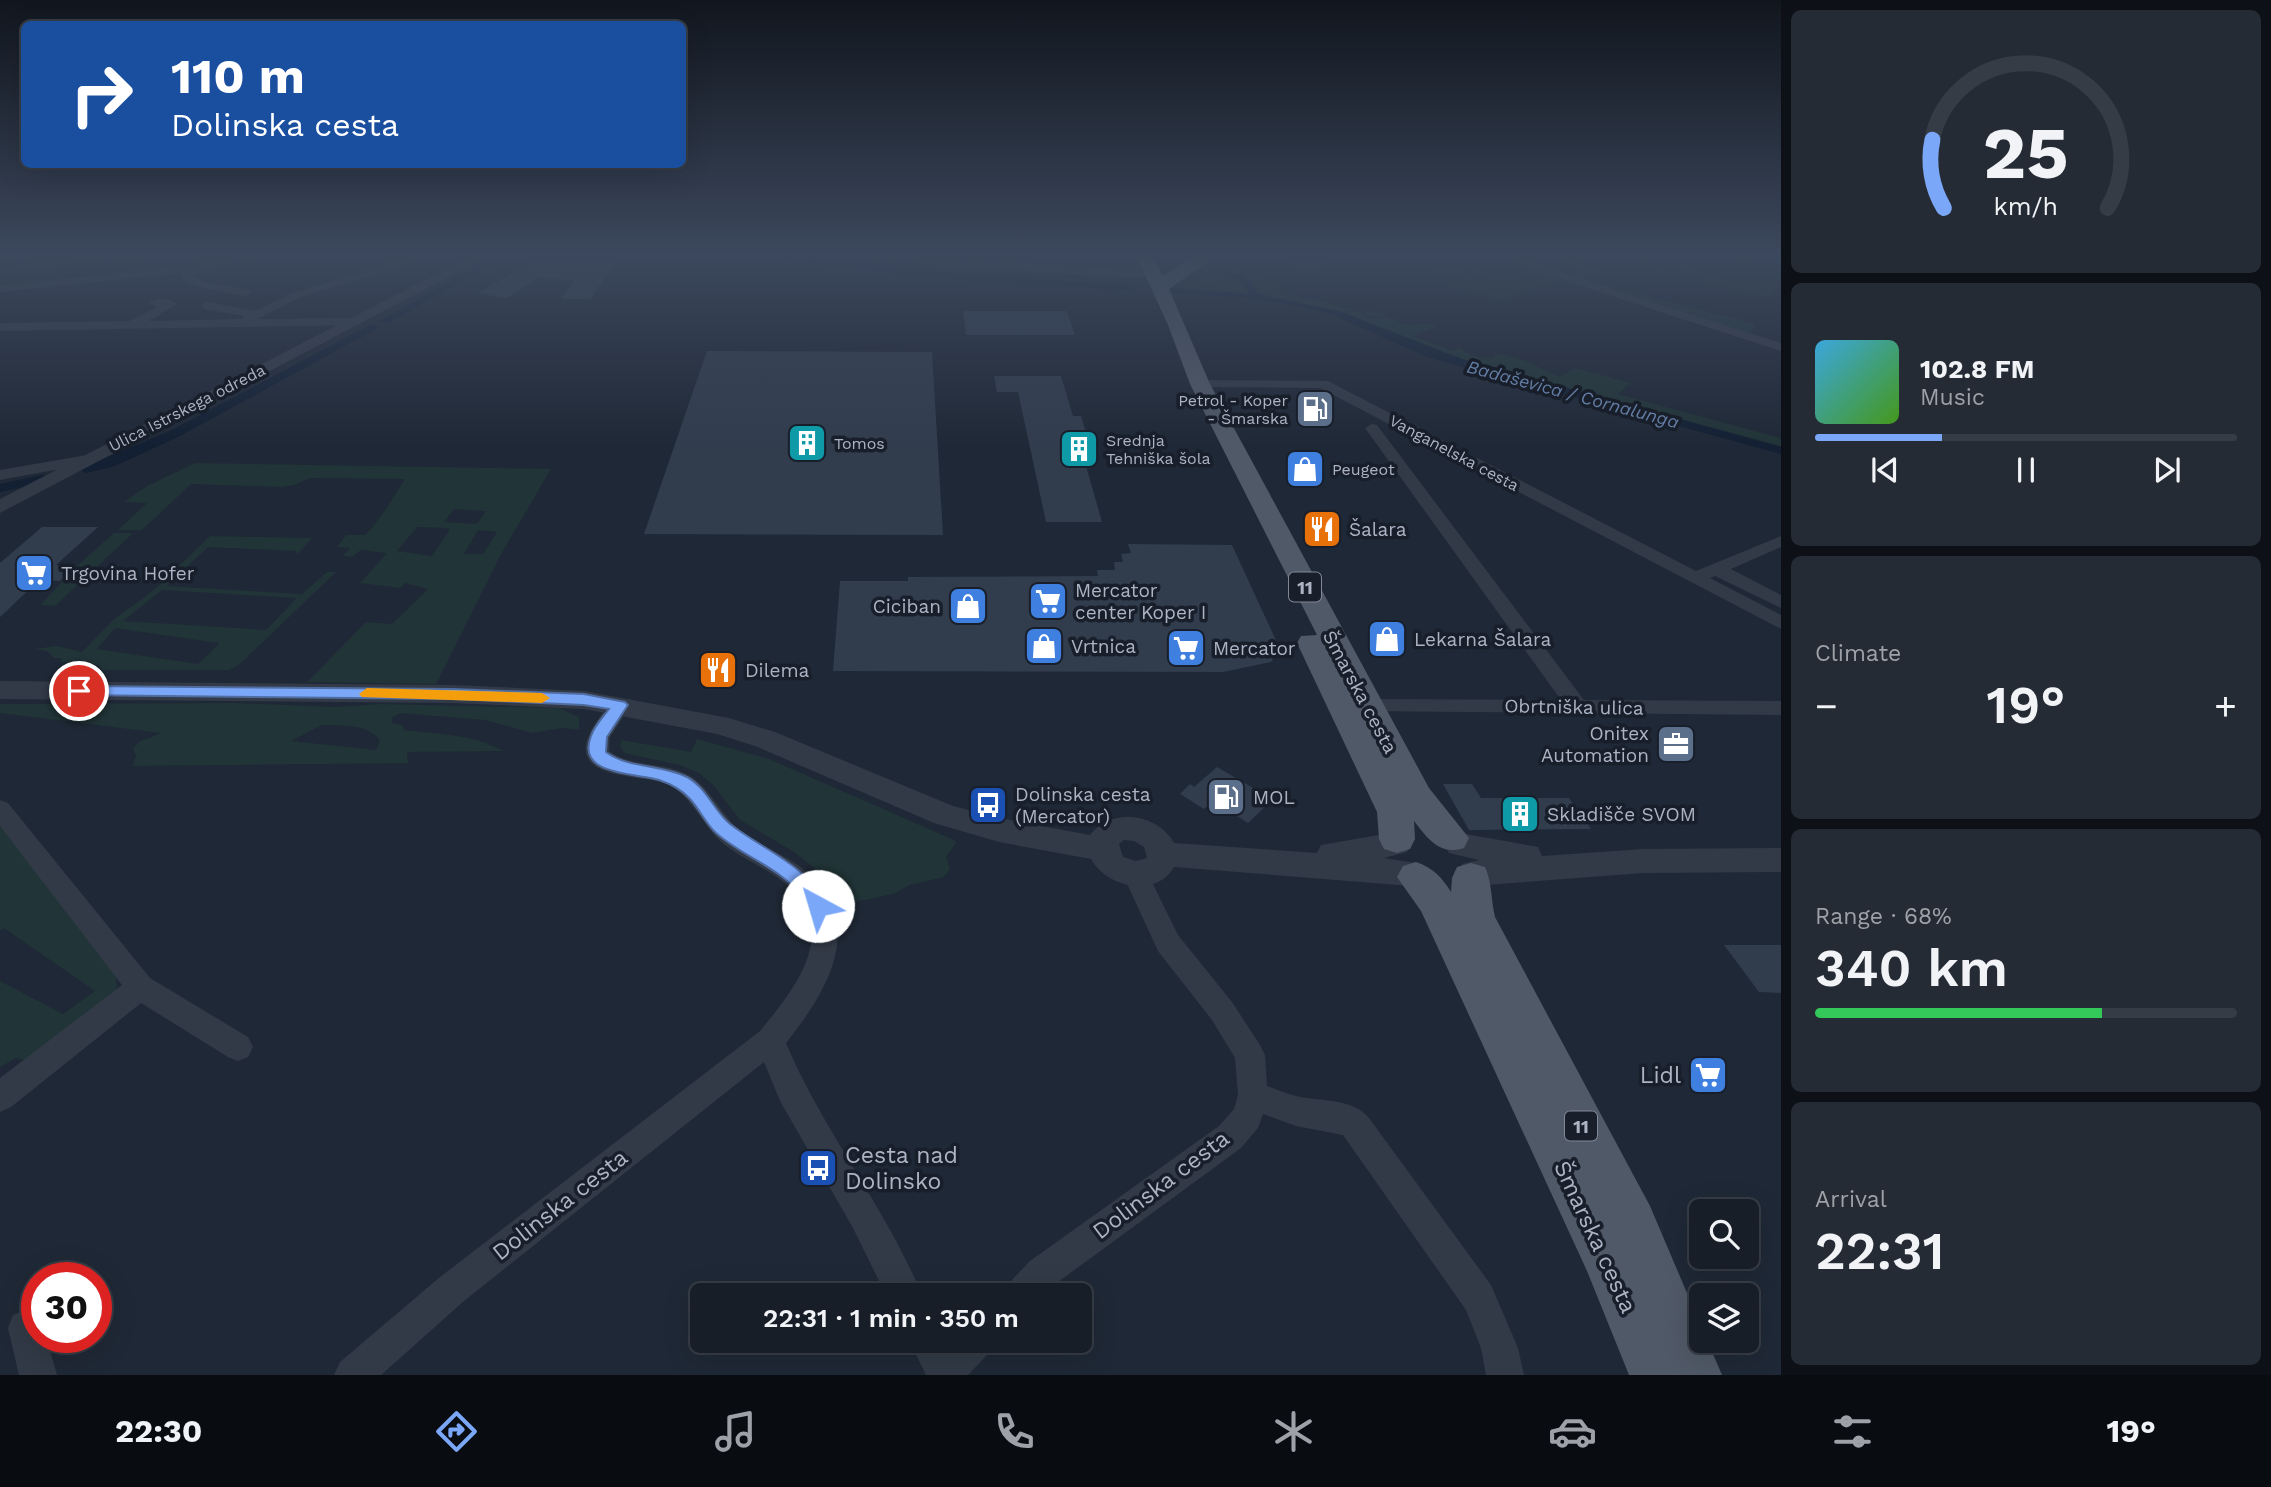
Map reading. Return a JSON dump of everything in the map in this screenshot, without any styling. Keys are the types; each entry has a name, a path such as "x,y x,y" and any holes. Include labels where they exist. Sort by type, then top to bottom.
{"main road":[{"name":"Šmarska cesta","path":"1161,317 1180,370 1340,704 1395,812 1405,858 1438,905 1606,1255 1657,1375"},
{"name":"Šmarska cesta","path":"1167,317 1421,805 1464,858 1475,918 1632,1224 1694,1375"},
{"path":"1425,830 1464,858 1464,883 1442,886 1405,858 1404,833 1425,830"}],"street":[{"path":"132,325 147,317"},
{"path":"237,323 251,317"},
{"name":"Ulica Istrskega odreda","path":"0,507 365,317"},
{"path":"1688,317 1781,347"},
{"path":"0,327 358,321"},
{"name":"Vanganelska cesta","path":"1200,384 1322,384 1781,623"},
{"path":"1372,428 1577,707"},
{"path":"0,475 87,460"},
{"path":"1695,578 1781,541"},
{"path":"1716,569 1781,601"},
{"path":"0,690 453,694 584,700 620,705 719,726 765,739 945,815 999,830 1101,849"},
{"name":"Dolinska cesta","path":"353,1375 452,1289 770,1040 796,1008 817,974 823,956 824,927 818,906 807,889 783,868 722,828 696,794 682,782 660,774 614,766 597,754 599,737 620,705"},
{"name":"Obrtniška ulica","path":"1367,705 1781,708"},
{"path":"0,809 140,987 238,1046"},
{"path":"1128,828 1152,836 1160,845 1163,854 1156,869 1136,875 1112,866 1101,849 1108,833 1128,828"},
{"path":"1163,854 1236,858 1405,858"},
{"path":"1464,858 1781,860"},
{"name":"Dolinska cesta","path":"1032,1283 1042,1273 1230,1137 1247,1116 1253,1095 1250,1055 1222,1011 1168,943 1136,875"},
{"path":"0,1097 140,987"},
{"path":"770,1040 791,1091 865,1216 898,1283"},
{"path":"1253,1095 1296,1111 1352,1121 1389,1177 1435,1233 1484,1306 1504,1363 1505,1375"},
{"path":"32,1353 38,1375"},
{"path":"934,1353 945,1374 964,1353"}],"green space":[{"path":"1353,317 1388,317 1409,325 1437,326 1413,336 1453,351 1460,347 1470,354 1492,359 1498,354 1525,361 1560,377 1575,368 1630,383 1618,394 1781,438 1781,446 1453,358"},
{"path":"1697,317 1729,317 1756,324 1749,334"},
{"path":"195,463 551,469 500,556 436,684 307,682 366,622 392,624 428,589 405,583 400,588 360,583 387,553 361,550 352,557 343,556 350,548 337,547 346,535 365,535 382,515 405,479 310,478 282,487 191,484 142,530 118,530 147,503 124,502 147,486","holes":["454,509 485,511 486,511 477,524 444,522","417,527 450,529 432,556 397,551","478,530 497,532 483,554 464,554"]},
{"path":"114,533 133,533 55,606 40,605 78,565"},
{"path":"210,536 312,538 298,554 295,551 208,547 167,586 302,594 327,572 336,572 240,664 229,670 102,670 98,665 60,662 62,658 54,658 47,651 34,649 57,646 82,652 113,620 154,590","holes":["162,590 295,598 296,599 266,630 123,621","115,628 218,643 219,644 198,664 97,649"]},
{"path":"235,703 336,707 381,704 559,708 579,717 579,730 563,728 532,733 485,720 400,713 392,718 392,723 402,725 404,730 468,738 503,751 407,752 408,763 132,766 136,756 133,749 139,742 161,733 0,713 0,704","holes":["322,725 362,728 380,741 376,750 291,741"]},
{"path":"697,739 769,759 952,839 957,842 946,857 950,869 944,877 910,885 893,894 850,903 825,883 822,874 794,852 740,820 714,786 699,773 680,765 624,753 620,746 621,740 691,752"},
{"path":"0,821 115,967 117,989 32,1062 16,1058 0,1067 0,981 63,1014 95,991 4,928 0,930"}],"water":[{"name":"Badaševica / Cornalunga","path":"1338,317 1355,317 1462,359 1781,447 1781,454 1427,357"}],"building":[{"path":"964,317 1069,317 1075,335 966,335"},
{"name":"Tomos","path":"707,351 932,352 943,535 644,534"},
{"name":"Srednja Tehniška šola","path":"994,376 1061,376 1073,416 1081,416 1093,455 1083,455 1102,522 1046,522 1018,392 997,392"},
{"name":"Trgovina Hofer","path":"42,527 98,527 56,565 76,565 60,581 39,580 0,617 0,563"},
{"name":"Mercator center Koper I","path":"1128,544 1232,545 1280,649 1271,662 1223,672 833,671 840,581 908,581 908,577 1098,576 1097,570 1115,570 1114,562 1123,562 1121,554 1131,553"},
{"name":"MOL","path":"1217,767 1272,800 1248,823 1213,801 1204,809 1180,794 1190,784 1194,787"},
{"name":"Skladišče SVOM","path":"1443,784 1472,784 1481,798 1569,798 1591,829 1469,830"},
{"path":"1724,945 1781,945 1781,993 1759,992"}],"waterway":[{"path":"384,321 391,317"},
{"path":"86,469 110,463 176,433 372,327"},
{"path":"0,488 42,479"}],"slow traffic":[{"path":"367,694 542,698"}],"place":[{"name":"Petrol - Koper - Šmarska","path":"1315,409"},
{"name":"Tomos","path":"807,443"},
{"name":"Srednja Tehniška šola","path":"1079,449"},
{"name":"Peugeot","path":"1305,469"},
{"name":"Šalara","path":"1322,529"},
{"name":"Trgovina Hofer","path":"34,573"},
{"name":"Mercator center Koper I","path":"1048,601"},
{"name":"Ciciban","path":"968,606"},
{"name":"Lekarna Šalara","path":"1387,639"},
{"name":"Vrtnica","path":"1044,646"},
{"name":"Mercator","path":"1186,648"},
{"name":"Dilema","path":"718,670"},
{"name":"Onitex Automation","path":"1676,744"},
{"name":"MOL","path":"1226,797"},
{"name":"Dolinska cesta (Mercator)","path":"988,805"},
{"name":"Skladišče SVOM","path":"1520,814"},
{"name":"Lidl","path":"1708,1075"},
{"name":"Cesta nad Dolinsko","path":"818,1168"}],"route":[{"path":"79,691 453,694 584,700 620,705 599,737 597,754 614,766 670,776 682,782 696,794 722,828 783,868 807,889 818,906"}]}
